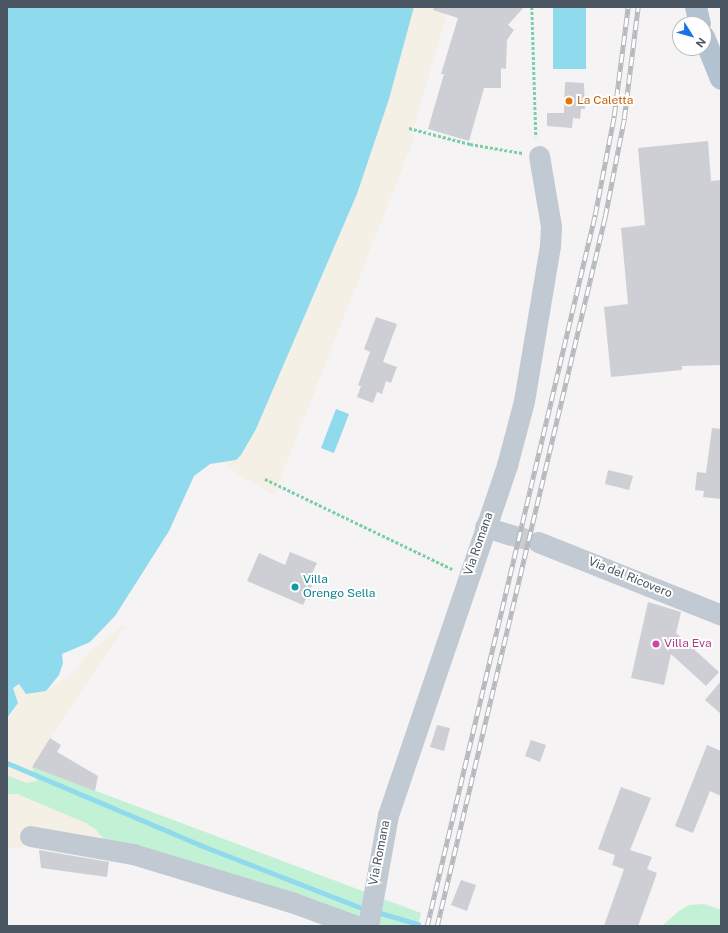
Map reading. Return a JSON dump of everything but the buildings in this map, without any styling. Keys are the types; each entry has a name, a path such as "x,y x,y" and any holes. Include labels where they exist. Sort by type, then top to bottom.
{"main road":[{"path":"712,56 721,79"}],"street":[{"name":"Via Romana","path":"368,926 388,816 468,576 507,466 524,401 550,246 548,206 539,156"},
{"path":"485,527 508,534"},
{"name":"Via del Ricovero","path":"538,542 721,615"},
{"path":"30,836 133,854 294,904 357,926"}],"path":[{"path":"409,128 470,144 539,156 536,146 532,7"},
{"path":"265,479 468,576"}],"green space":[{"path":"32,767 421,913 418,926 372,926 105,841 95,829 17,794 7,794 7,775 27,783"},
{"path":"704,904 721,910 721,926 662,926 680,910 689,905"}],"sand":[{"path":"414,7 449,7 412,133 415,136 274,495 236,473 224,463 236,460 256,429 357,194 389,99"},
{"path":"126,625 32,767 37,781 27,783 7,775 7,718 14,711 13,688 19,684 46,691 73,674 86,656 121,626"},
{"path":"7,794 17,794 86,823 95,829 105,841 26,828 24,848 7,848"}],"water":[{"path":"7,7 414,7 389,99 357,194 256,429 241,455 236,460 210,464 194,476 169,531 115,616 90,642 62,654 63,663 59,675 46,691 26,694 19,684 13,688 18,703 7,718"},
{"path":"553,7 586,7 586,69 553,69"},
{"path":"336,409 349,414 334,453 321,448"}],"waterway":[{"path":"7,763 200,845 362,908"},
{"path":"377,912 418,924"}],"tunnel":[{"path":"508,534 538,542"}],"railway":[{"path":"427,926 595,215 614,116 628,7"},
{"path":"437,926 605,217 624,119 638,7"}],"place":[{"name":"La Caletta","path":"569,101"},
{"name":"Villa Orengo Sella","path":"295,587"},
{"name":"Villa Eva","path":"656,644"}]}
